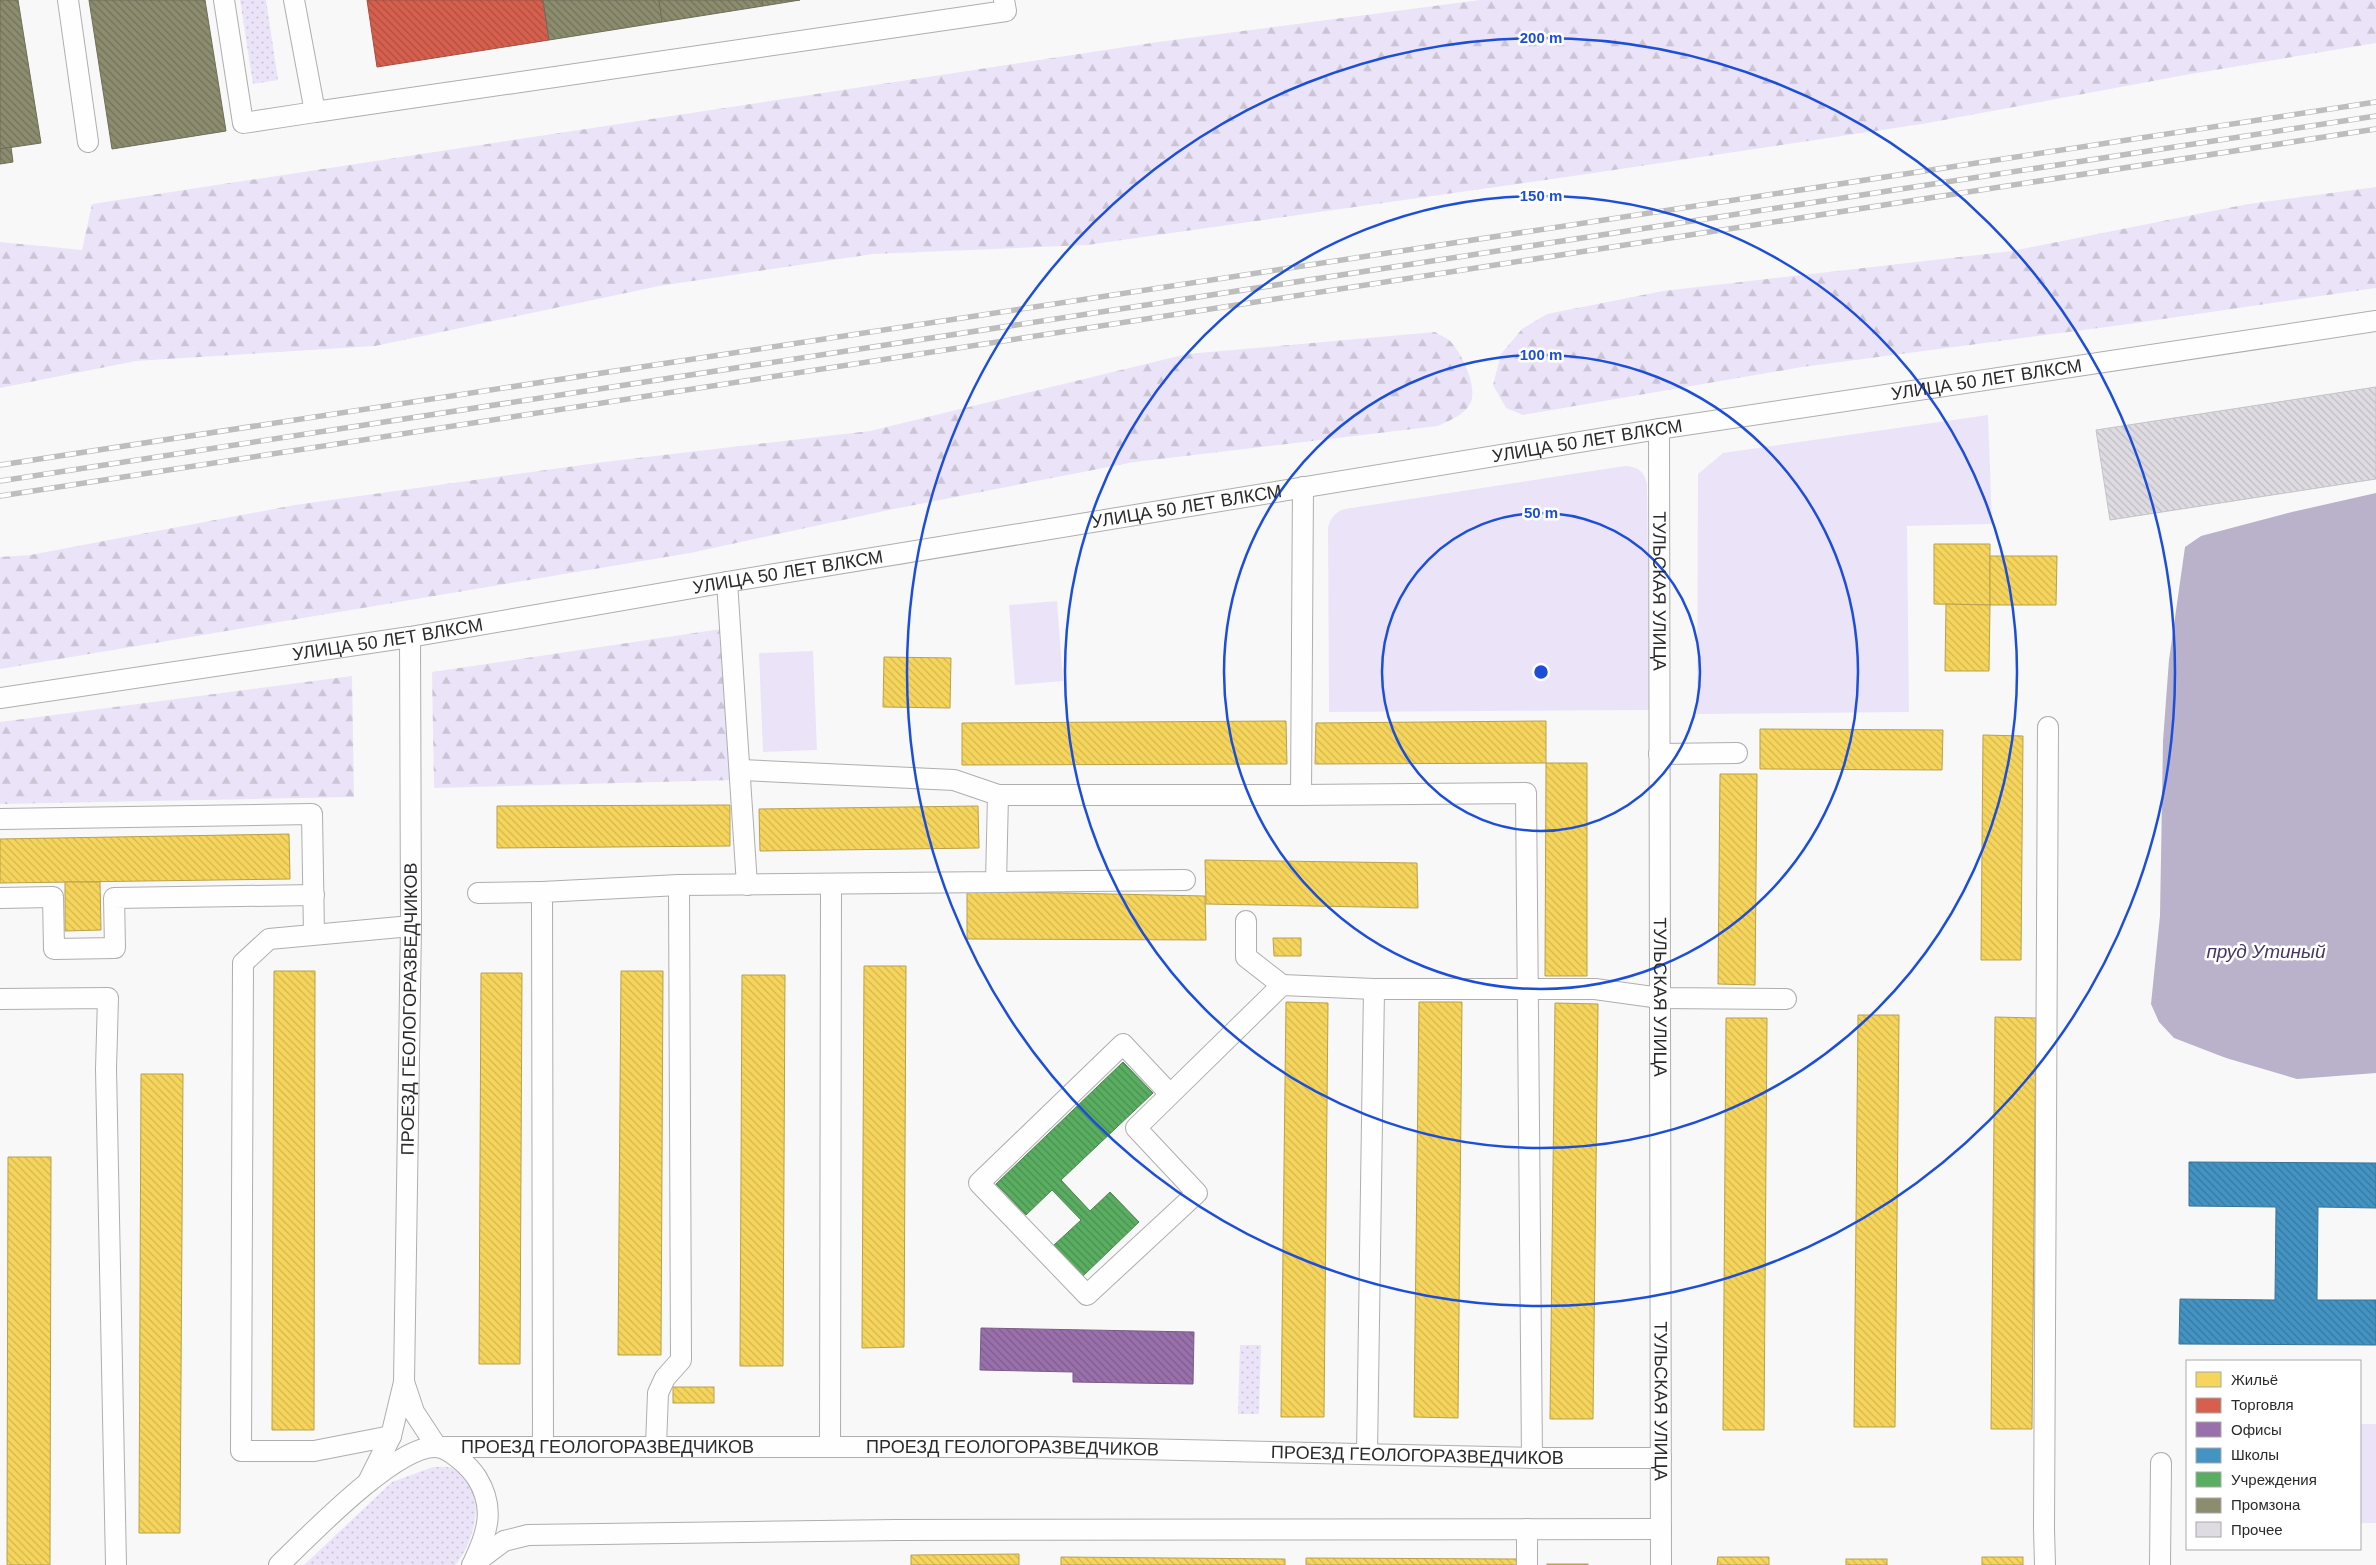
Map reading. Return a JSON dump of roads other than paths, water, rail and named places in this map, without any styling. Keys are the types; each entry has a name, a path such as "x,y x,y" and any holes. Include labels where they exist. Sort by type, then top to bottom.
{"street":[{"path":"68,0 88,142"},
{"path":"224,0 243,123 1006,12 1004,0"},
{"path":"294,0 316,112"},
{"name":"УЛИЦА 50 ЛЕТ ВЛКСМ","path":"0,698 410,637 727,582 1659,429 2376,321"},
{"name":"ТУЛЬСКАЯ УЛИЦА","path":"1659,429 1660,1565"},
{"path":"1301,796 1303,487"},
{"path":"727,582 741,770 747,885"},
{"name":"ПРОЕЗД ГЕОЛОГОРАЗВЕДЧИКОВ","path":"368,1482 391,1436 404,1382 412,926 410,637"},
{"path":"2045,1565 2048,727"},
{"path":"1659,754 1738,753"},
{"path":"741,770 954,780 998,795 1301,796 1526,793 1532,1458"},
{"path":"996,882 998,795"},
{"path":"0,819 312,814 314,934"},
{"path":"478,893 679,886 1185,880"},
{"path":"830,1446 832,884"},
{"path":"656,1446 658,1393 665,1378 681,1360 679,886"},
{"path":"542,892 543,1447"},
{"path":"0,898 53,897 54,949 115,948 114,898 314,895"},
{"path":"1246,921 1246,957 1282,985 1374,989 1595,989 1660,998 1786,999"},
{"path":"391,1436 314,1451 241,1451 243,963 269,939 412,926"},
{"path":"1170,1094 1123,1044 980,1183 1087,1295 1198,1193 1136,1128 1282,985"},
{"path":"1367,1454 1374,989"},
{"path":"0,999 108,998 106,1069 116,1565"},
{"name":"ПРОЕЗД ГЕОЛОГОРАЗВЕДЧИКОВ","path":"404,1382 414,1412 437,1447 1046,1447 1532,1458 1661,1458"},
{"path":"279,1565 368,1482 393,1462 412,1452 437,1447 457,1456 474,1473 486,1494 488,1516 485,1538 472,1565"},
{"path":"2160,1565 2161,1463"},
{"path":"1527,1529 1527,1565"},
{"path":"472,1565 504,1541 528,1535 896,1530 1661,1529"}],"water":[{"name":"пруд Утиный","path":"2376,493 2376,1073 2297,1079 2226,1058 2174,1038 2159,1022 2151,1004 2160,916 2163,741 2169,660 2185,547 2201,536 2292,512"}],"railway":[{"path":"0,465 2376,102"},
{"path":"0,481 2376,116"},
{"path":"0,496 2376,129"}]}
